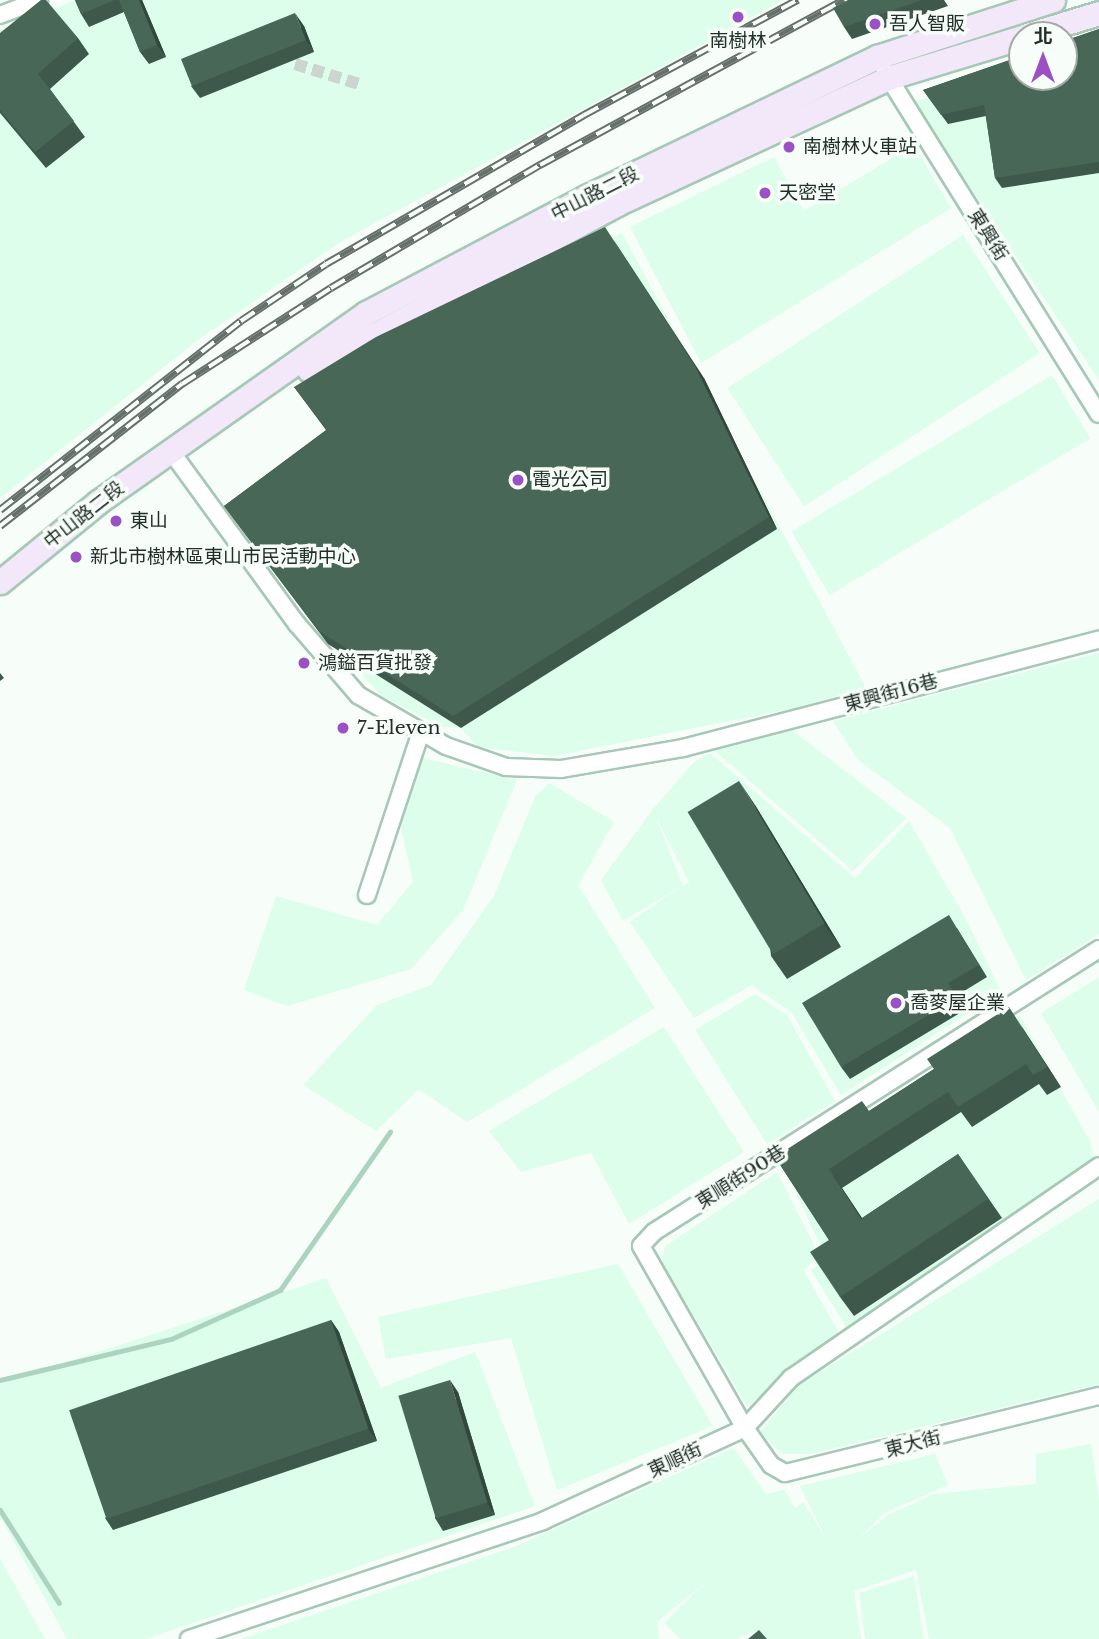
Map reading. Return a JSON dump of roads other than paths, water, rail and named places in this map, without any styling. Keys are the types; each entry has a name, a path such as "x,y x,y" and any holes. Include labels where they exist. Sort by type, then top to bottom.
{"main road":[{"name":"中山路二段","path":"0,582 170,450 366,313 586,197 877,57 1053,0"},
{"name":"中山路二段","path":"1073,21 1099,13"},
{"name":"中山路二段","path":"170,450 400,317 605,210 888,78 1008,41"}],"street":[{"path":"0,15 39,0"},
{"name":"東興街","path":"877,57 1099,414"},
{"name":"東興街16巷","path":"170,450 297,624 358,695 421,732 506,767 561,769 683,748 1099,640"},
{"path":"367,895 421,732"},
{"name":"東順街90巷","path":"745,1428 641,1246 654,1232 1099,949"},
{"name":"東順街","path":"189,1639 543,1521 745,1428 792,1378 1099,1166"},
{"name":"東大街","path":"745,1428 771,1465 785,1473 1099,1396"}],"waterway":[{"path":"0,1380 171,1339 280,1290 390,1132"},
{"path":"0,1510 59,1603"}],"tunnel":[{"path":"295,64 359,84"}],"railway":[{"path":"0,510 241,321 326,264 584,115 798,0"},
{"path":"0,526 182,384 331,288 540,165 844,0"}],"place":[{"name":"南樹林","path":"738,17"},
{"name":"吾人智販","path":"875,24"},
{"name":"南樹林火車站","path":"789,147"},
{"name":"天密堂","path":"765,193"},
{"name":"電光公司","path":"518,480"},
{"name":"東山","path":"116,521"},
{"name":"新北市樹林區東山市民活動中心","path":"76,557"},
{"name":"鴻鎰百貨批發","path":"304,663"},
{"name":"7-Eleven","path":"343,728"},
{"name":"喬麥屋企業","path":"896,1003"}]}
